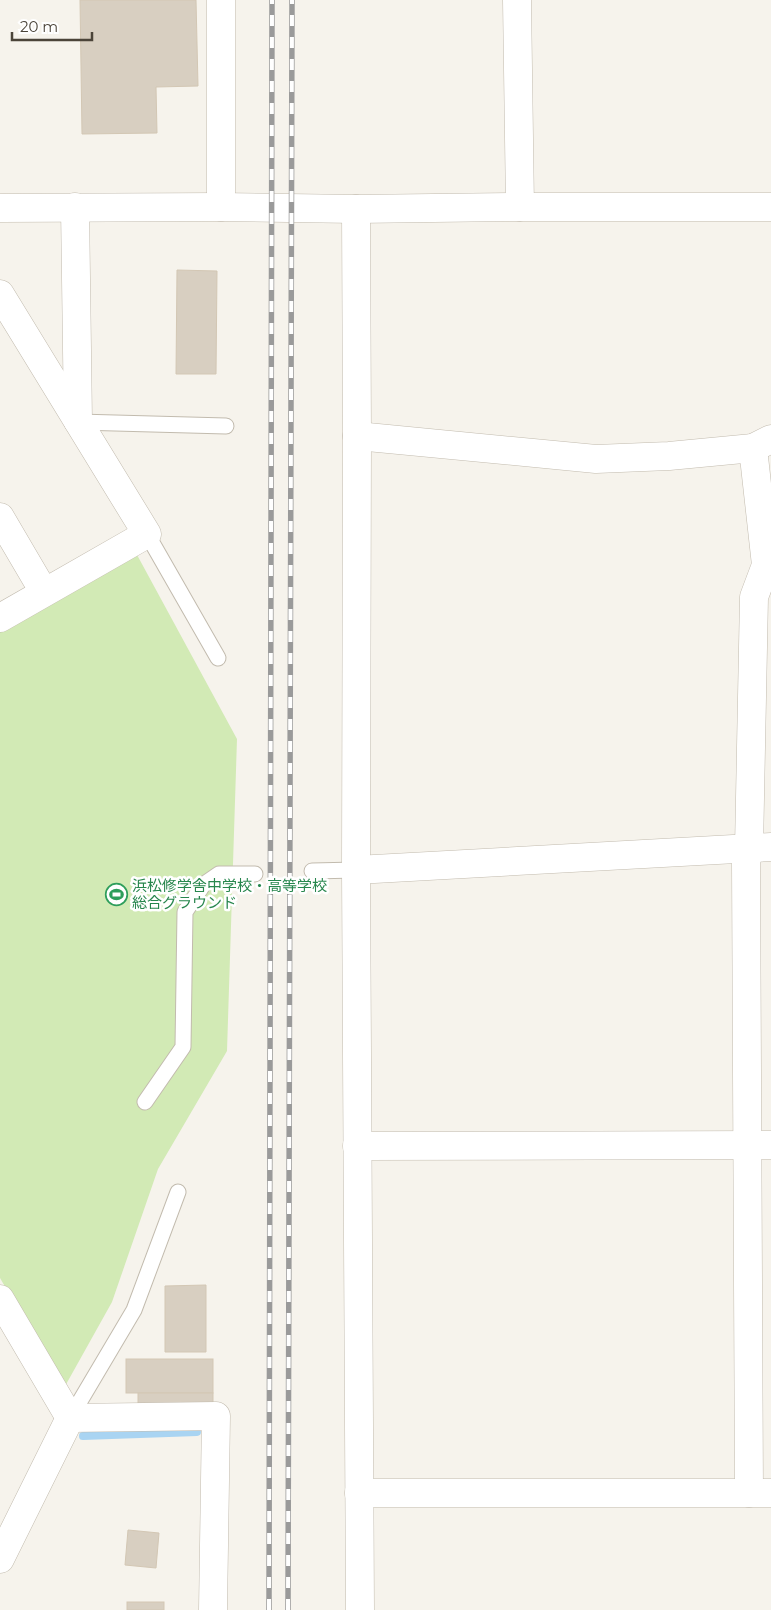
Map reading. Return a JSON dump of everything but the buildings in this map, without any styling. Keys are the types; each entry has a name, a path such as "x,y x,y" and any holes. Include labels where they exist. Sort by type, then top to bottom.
{"street":[{"path":"221,0 221,207"},
{"path":"517,0 520,207"},
{"path":"0,208 771,207"},
{"path":"74,208 78,422"},
{"path":"356,208 356,870 360,1610"},
{"path":"0,294 147,534 0,618"},
{"path":"357,436 596,459 668,456 762,443 766,565 754,597 760,848 746,863 760,1145 760,1493 359,1493"},
{"path":"0,517 44,592"},
{"path":"356,870 760,848"},
{"path":"357,1146 760,1145"},
{"path":"0,1300 70,1418"},
{"path":"70,1418 216,1416 213,1610"},
{"path":"0,1559 70,1418"}],"lane":[{"path":"78,422 226,426"},
{"path":"147,534 218,658"},
{"path":"312,871 356,870"},
{"path":"145,1102 183,1047 186,912 203,885 220,874 255,874"},
{"path":"70,1418 134,1310 178,1192"}],"green space":[{"name":"浜松修学舎中学校・高等学校 総合グラウンド","path":"136,553 237,739 227,1051 158,1169 112,1302 64,1388 0,1278 0,631"}],"waterway":[{"path":"83,1436 197,1432"}],"railway":[{"path":"269,1610 272,0"},
{"path":"288,1610 292,0"}],"place":[{"name":"浜松修学舎中学校・高等学校 総合グラウンド","path":"116,895"}]}
